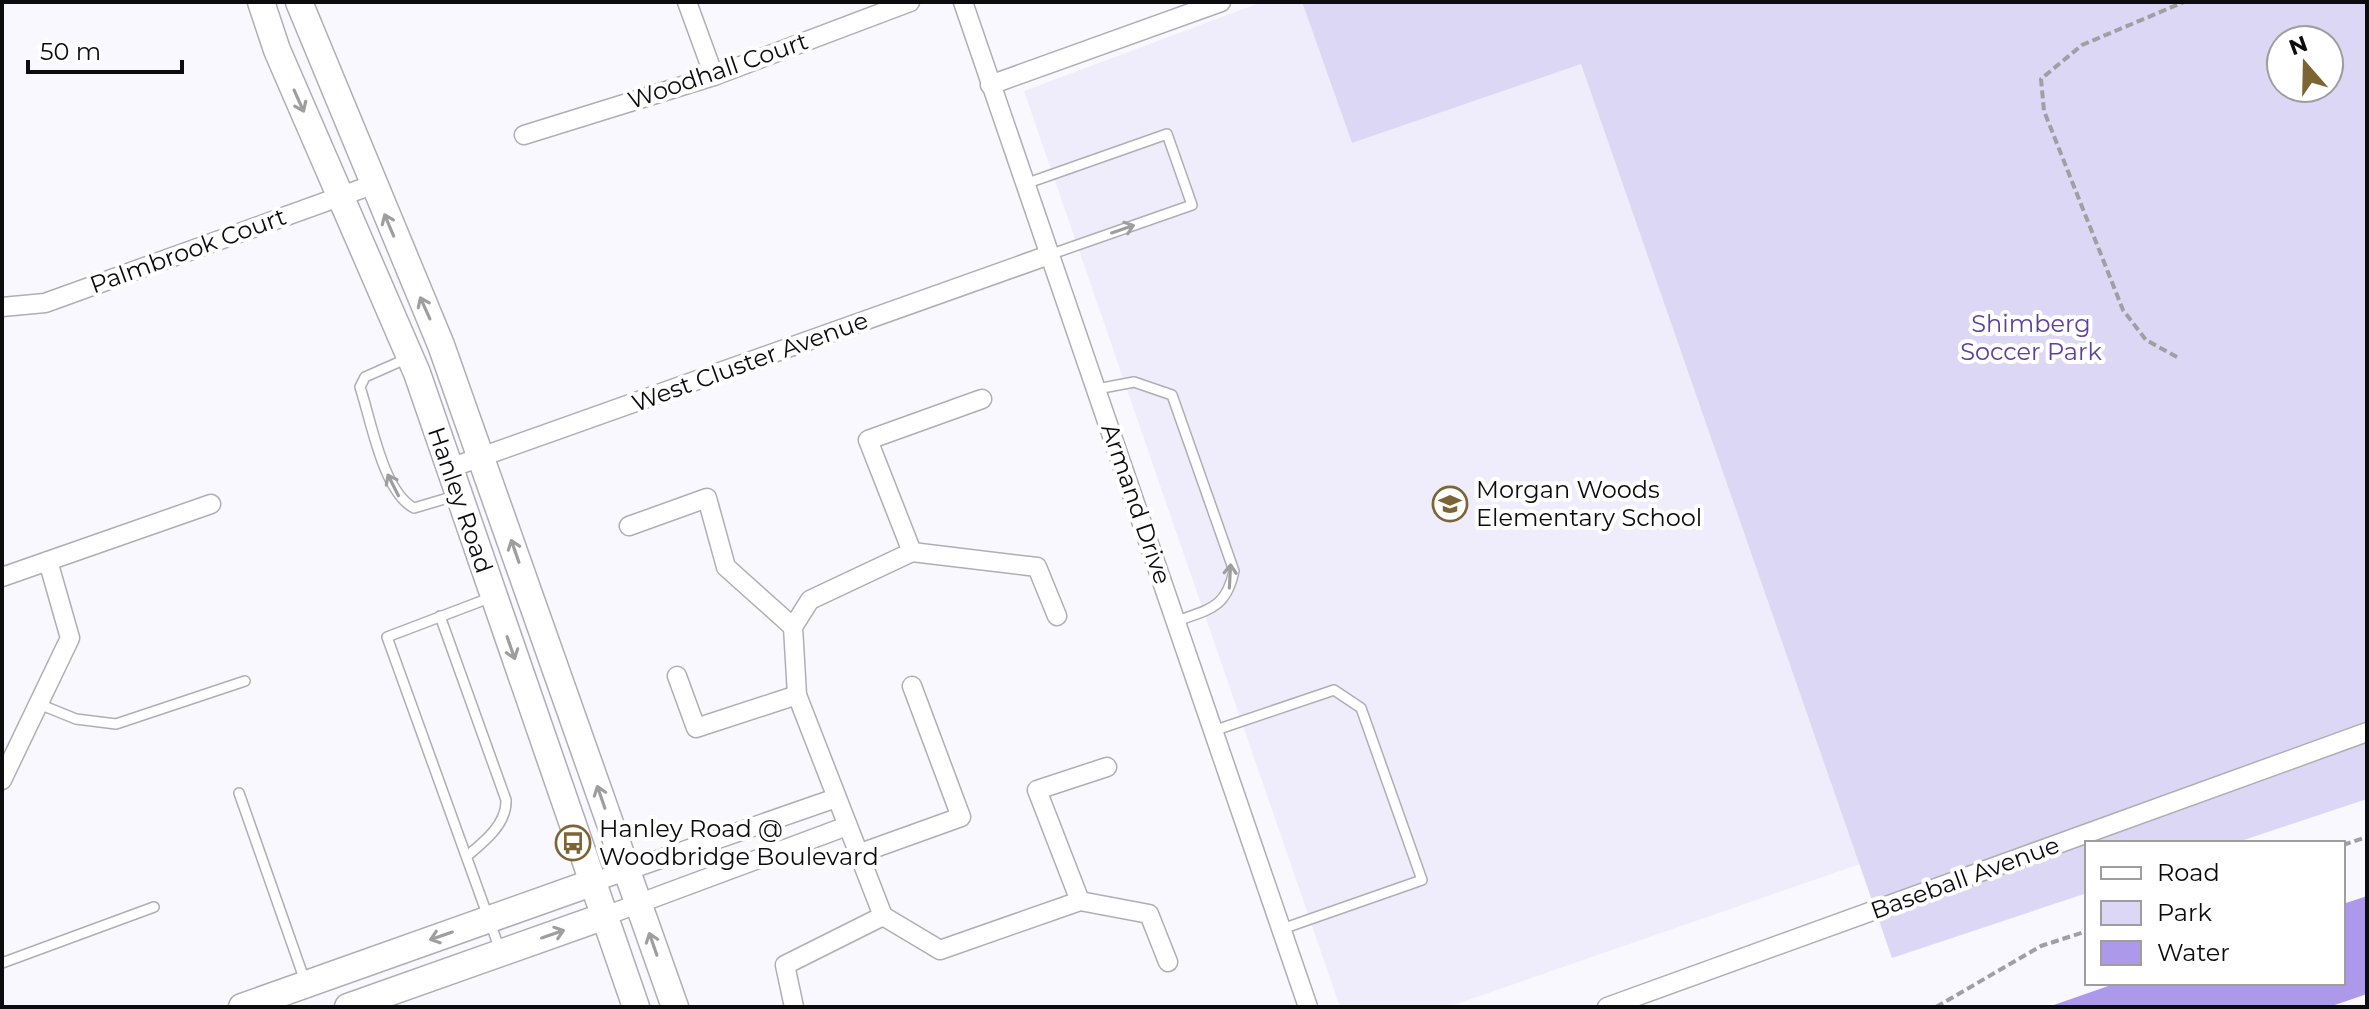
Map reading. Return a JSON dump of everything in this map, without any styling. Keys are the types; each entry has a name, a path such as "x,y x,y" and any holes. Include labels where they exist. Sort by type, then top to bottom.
{"main road":[{"name":"Hanley Road","path":"261,2 277,50 410,357 636,1007"},
{"name":"Hanley Road","path":"299,2 372,185 441,345 675,1007"},
{"path":"242,1007 594,882"},
{"path":"348,1007 605,916"}],"street":[{"path":"687,2 714,76"},
{"name":"Woodhall Court","path":"524,135 714,76 910,2"},
{"name":"Armand Drive","path":"963,2 1308,1007"},
{"path":"990,85 1221,2"},
{"name":"Palmbrook Court","path":"2,307 45,303 372,185"},
{"name":"West Cluster Avenue","path":"450,468 1049,255"},
{"path":"912,552 868,440 982,399"},
{"path":"629,526 707,498 726,567 793,627"},
{"path":"2,577 211,504"},
{"path":"1057,616 1037,567 912,552 810,600 793,627 797,695 883,916 940,950 1080,901 1149,914 1168,962"},
{"path":"2,780 70,638 48,561"},
{"path":"677,676 696,728 797,695"},
{"path":"858,854 961,817 912,686"},
{"name":"Baseball Avenue","path":"1607,1007 2367,732"},
{"path":"1080,901 1037,790 1107,767"},
{"path":"594,882 836,798"},
{"path":"605,916 848,829"},
{"path":"794,1007 785,965 883,916"}],"lane":[{"path":"1024,184 1167,134 1192,205 1049,255"},
{"path":"410,357 365,377 360,387 387,473 402,502 414,508 458,495"},
{"path":"1097,389 1134,382 1172,395 1189,436 1234,571 1229,591 1215,608 1177,621"},
{"path":"493,596 387,637 501,953"},
{"path":"440,616 507,806 493,834 467,856"},
{"path":"39,704 76,719 116,724 245,681"},
{"path":"1213,731 1334,690 1361,708 1422,880 1282,929"},
{"path":"239,793 307,984"},
{"path":"2,963 154,907"}],"path":[{"path":"2177,357 2146,340 2123,310 2044,111 2041,79 2082,45 2184,2"},
{"path":"2345,844 2367,837"},
{"path":"1936,1007 2041,946 2085,932"},
{"path":"1797,1007 1827,1007"}],"shaded area":[{"name":"Morgan Woods Elementary School","path":"1262,2 1302,2 1352,143 1581,63 1860,864 1448,1007 1340,1007 1024,91"}],"green space":[{"name":"Shimberg Soccer Park","path":"1302,2 2367,2 2367,799 2241,841 2085,841 2085,894 1892,958 1581,64 1352,143"}],"water":[{"path":"2367,896 2367,994 2329,1007 2048,1007 2111,985 2345,985 2345,903"}],"place":[{"name":"Morgan Woods Elementary School","path":"1450,504"},
{"name":"Hanley Road @ Woodbridge Boulevard","path":"573,843"}]}
